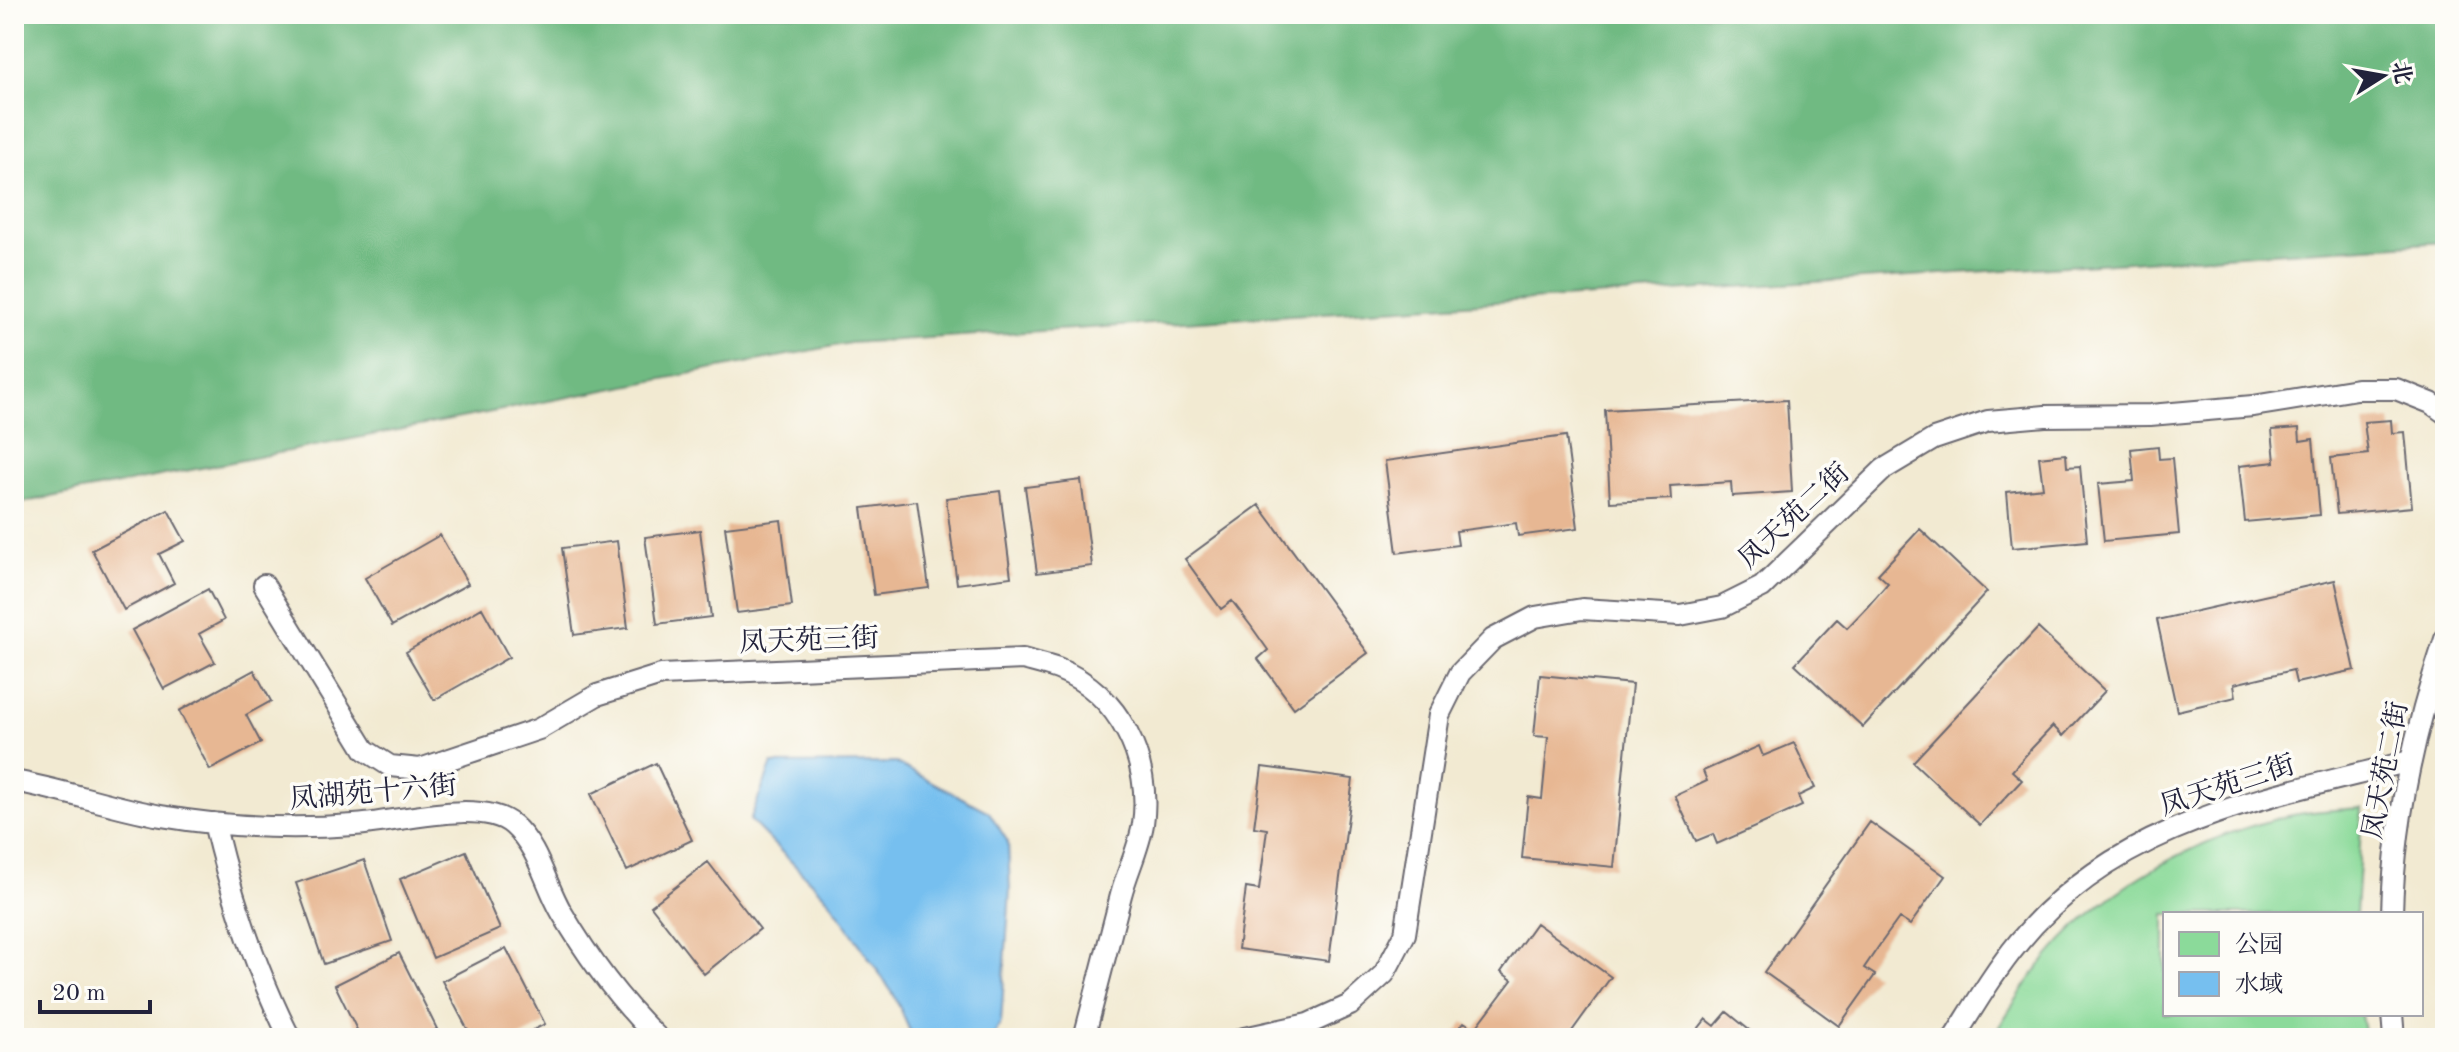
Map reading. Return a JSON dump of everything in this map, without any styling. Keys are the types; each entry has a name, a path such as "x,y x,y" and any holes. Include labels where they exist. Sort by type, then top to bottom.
{"lane":[{"name":"凤天苑二街","path":"1244,1038 1308,1024 1350,1005 1384,974 1405,934 1439,715 1460,673 1493,639 1535,617 1582,609 1680,615 1722,607 1762,587 1884,469 1934,439 1988,421 2045,416 2150,415 2253,406 2357,389 2396,389 2431,403 2445,413"},
{"name":"凤天苑三街","path":"264,585 365,750 390,766 420,769 539,729 597,695 661,675 1023,659 1060,669 1092,689 1119,717 1137,751 1145,789 1143,827 1130,863 1084,1038"},
{"name":"凤天苑二街","path":"2392,912 2399,827 2410,761 2445,639"},
{"name":"凤天苑三街","path":"1954,1038 1991,978 2021,940 2074,890 2134,848 2206,815 2410,761"},
{"name":"凤湖苑十六街","path":"14,781 160,816 261,827 325,827 481,811 510,822 533,845 543,876 582,945 613,988 658,1038"},
{"path":"214,823 243,929 290,1038"},
{"path":"2392,1016 2394,1038"}],"green space":[{"path":"14,14 2445,14 2445,242 850,343 14,504"},
{"path":"2362,808 2356,912 2163,912 2163,1016 2361,1016 2365,1038 1992,1038 2033,975 2063,939 2118,892 2181,854 2214,839 2284,817"}],"water":[{"path":"896,763 989,812 1008,842 1010,891 1001,1022 993,1038 913,1038 894,995 830,901 750,820 772,764"}],"building":[{"path":"1787,400 1792,492 1732,496 1731,482 1670,486 1671,499 1610,502 1605,410"},
{"path":"2391,420 2392,433 2405,432 2412,507 2337,514 2331,458 2368,454 2364,422"},
{"path":"2299,428 2300,441 2313,439 2320,515 2245,522 2239,466 2275,462 2272,430"},
{"path":"1566,436 1578,528 1518,536 1516,523 1456,531 1458,545 1397,553 1385,461"},
{"path":"2158,446 2159,459 2172,458 2179,534 2104,541 2098,484 2134,481 2131,449"},
{"path":"2066,454 2067,467 2080,466 2087,541 2012,548 2007,492 2043,488 2039,457"},
{"path":"1081,480 1092,566 1037,573 1025,487"},
{"path":"1000,491 1011,577 957,584 946,498"},
{"path":"917,501 929,588 874,595 862,508"},
{"path":"1259,505 1368,653 1294,708 1258,659 1268,650 1251,626 1232,601 1221,609 1185,559"},
{"path":"168,510 185,541 159,554 174,583 124,610 92,550"},
{"path":"781,520 792,606 737,613 725,527"},
{"path":"1920,529 1987,592 1863,727 1795,664 1837,619 1847,628 1868,606 1888,583 1878,574"},
{"path":"700,530 711,617 657,624 645,537"},
{"path":"440,535 468,584 392,626 365,578"},
{"path":"617,541 628,628 574,635 562,548"},
{"path":"2335,580 2355,670 2296,683 2293,670 2234,684 2236,697 2177,711 2157,620"},
{"path":"208,589 224,620 199,634 215,662 164,689 132,630"},
{"path":"482,608 509,657 434,700 406,652"},
{"path":"2038,628 2105,691 2063,736 2053,726 2032,748 2012,771 2022,780 1980,825 1913,762"},
{"path":"254,670 271,701 246,715 261,743 210,770 179,711"},
{"path":"1540,675 1632,684 1614,867 1522,858 1528,797 1542,799 1548,737 1534,736"},
{"path":"1794,743 1815,788 1798,796 1802,806 1717,844 1713,834 1696,841 1675,796 1707,781 1703,771 1759,746 1763,756"},
{"path":"656,763 692,840 627,871 591,794"},
{"path":"1262,767 1353,779 1329,961 1238,949 1246,888 1259,890 1263,860 1267,829 1254,827"},
{"path":"1870,822 1945,876 1910,925 1899,918 1881,943 1864,968 1875,975 1839,1026 1764,972"},
{"path":"466,851 500,929 433,958 400,879"},
{"path":"364,860 392,941 324,964 296,883"},
{"path":"708,862 760,929 704,974 651,906"},
{"path":"1536,923 1611,977 1567,1038 1452,1038 1464,1022 1475,1029 1512,980 1501,972"},
{"path":"506,948 545,1024 518,1038 472,1038 442,981"},
{"path":"399,953 437,1029 420,1038 361,1038 335,985"},
{"path":"1727,1012 1759,1038 1691,1038 1706,1019 1715,1026"}]}
